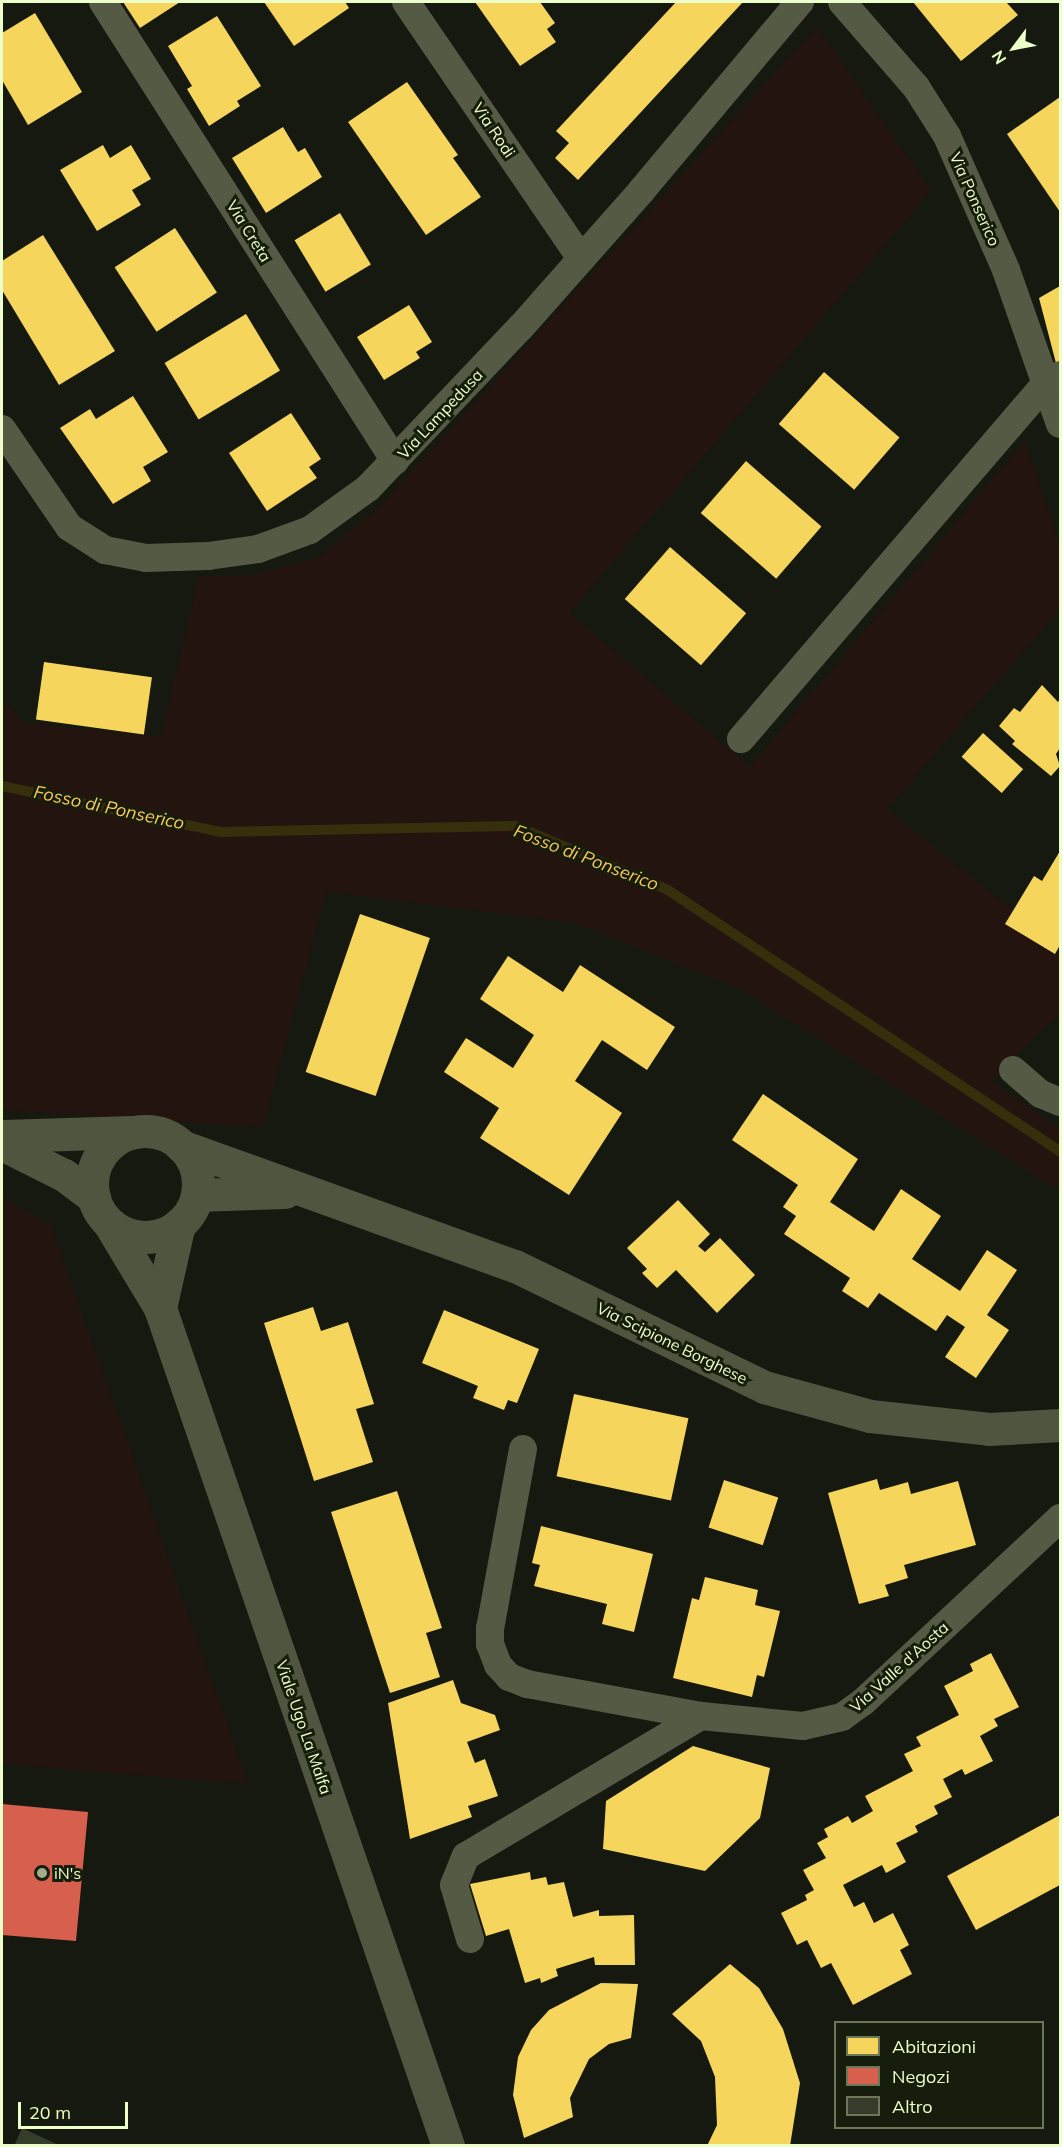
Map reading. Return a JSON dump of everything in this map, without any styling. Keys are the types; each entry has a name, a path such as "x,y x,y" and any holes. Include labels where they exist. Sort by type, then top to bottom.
{"main road":[{"path":"101,1211 92,1181 105,1150 135,1132"},
{"path":"2,1136 135,1132 167,1136 181,1146 192,1160 197,1195 179,1224 160,1308"},
{"path":"2,1144 64,1175 121,1232 152,1237 179,1224"},
{"name":"Via Scipione Borghese","path":"181,1146 299,1191 515,1266 764,1387 870,1416 989,1429 1060,1425"},
{"name":"Via Scipione Borghese","path":"197,1195 299,1191"},
{"name":"Viale Ugo La Malfa","path":"101,1211 160,1308 448,2145"}],"street":[{"name":"Via Creta","path":"103,2 396,461"},
{"name":"Via Rodi","path":"406,2 581,260"},
{"name":"Via Lampedusa","path":"2,429 69,527 105,550 138,557 208,556 285,541 335,514 396,461 581,260 800,2"},
{"name":"Via Ponserico","path":"842,2 916,87 947,136 1054,379 1060,424"},
{"path":"741,739 1054,379"},
{"path":"1013,1070 1041,1094 1060,1102"},
{"name":"Via Valle d'Aosta","path":"523,1449 490,1628 490,1644 498,1665 509,1677 527,1684 701,1716 803,1726 842,1717 863,1702 1060,1518"},
{"path":"470,1939 454,1885 466,1857 701,1716"}],"shaded area":[{"path":"817,27 931,191 569,613 750,767 1025,441 1060,546 1060,609 887,809 1060,949 1060,1013 990,1081 1060,1129 1060,1191 739,988 574,923 326,892 263,1127 2,1110 2,699 24,723 161,737 199,576 254,575 319,557 380,507"},
{"path":"2,1196 51,1226 248,1784 2,1764"}],"building: Abitazioni":[{"path":"123,2 180,2 140,28"},
{"path":"264,2 345,2 349,8 294,46"},
{"path":"475,2 540,2 555,23 547,29 556,42 520,66"},
{"path":"676,2 743,2 578,180 555,158 569,143 556,131"},
{"path":"913,2 1006,2 1018,15 961,61"},
{"path":"35,13 82,92 28,125 2,80 2,33"},
{"path":"217,16 261,86 237,101 240,106 209,126 187,89 192,86 168,46"},
{"path":"407,82 458,155 453,158 481,197 426,235 348,122"},
{"path":"1060,97 1060,212 1007,134"},
{"path":"283,127 298,152 305,148 322,177 266,213 232,158"},
{"path":"103,145 110,158 131,145 151,179 132,190 141,205 97,231 60,170"},
{"path":"340,213 371,264 325,292 295,240"},
{"path":"175,228 217,293 157,332 115,267"},
{"path":"43,235 115,351 59,385 2,290 2,261"},
{"path":"1060,286 1060,365 1057,367 1039,298"},
{"path":"409,305 432,342 416,352 420,358 384,380 357,337"},
{"path":"246,314 280,371 199,420 165,363"},
{"path":"824,372 899,438 854,490 779,424"},
{"path":"133,396 168,452 143,467 151,481 113,504 60,428 90,409 96,419"},
{"path":"291,413 321,459 309,467 317,478 267,511 229,453"},
{"path":"746,461 821,527 776,579 701,513"},
{"path":"670,547 746,613 701,665 625,599"},
{"path":"44,662 152,677 144,735 36,719"},
{"path":"1042,685 1058,702 1060,699 1060,748 1056,754 1060,766 1051,776 1012,744 1015,741 999,726 1014,708 1020,712"},
{"path":"983,733 1023,769 1002,793 962,757"},
{"path":"1060,851 1060,945 1055,954 1005,924 1034,876 1042,881"},
{"path":"360,914 430,938 376,1096 306,1072"},
{"path":"508,956 563,992 580,965 675,1027 647,1070 602,1040 575,1081 622,1113 569,1195 480,1138 499,1108 444,1072 466,1038 513,1068 534,1035 480,999"},
{"path":"763,1094 858,1159 830,1202 874,1231 901,1189 941,1216 912,1259 960,1291 987,1250 1017,1270 987,1315 1009,1330 976,1378 945,1357 965,1327 947,1315 936,1331 879,1293 868,1308 842,1291 850,1278 784,1234 796,1216 783,1207 798,1185 732,1140"},
{"path":"678,1200 710,1234 698,1246 705,1252 720,1238 755,1275 717,1313 676,1270 657,1288 642,1273 647,1269 627,1248"},
{"path":"313,1307 321,1331 348,1322 374,1404 356,1409 373,1462 314,1481 264,1323"},
{"path":"444,1310 539,1349 517,1403 508,1400 504,1410 473,1398 478,1386 422,1363"},
{"path":"574,1394 688,1418 671,1500 557,1476"},
{"path":"877,1479 880,1490 908,1482 911,1494 958,1481 976,1545 904,1565 908,1578 885,1585 889,1596 859,1604 828,1493"},
{"path":"724,1480 778,1498 763,1545 709,1528"},
{"path":"397,1491 442,1628 426,1633 440,1677 390,1693 331,1512"},
{"path":"541,1526 653,1554 634,1632 602,1624 607,1604 534,1586 540,1565 532,1563"},
{"path":"705,1577 758,1590 755,1605 780,1611 764,1677 757,1675 752,1697 673,1678 692,1598 699,1600"},
{"path":"991,1653 1019,1707 994,1719 998,1726 980,1736 993,1761 965,1775 962,1769 943,1779 952,1797 934,1806 938,1814 915,1826 918,1832 896,1843 906,1862 886,1873 882,1865 843,1885 854,1907 864,1902 874,1923 893,1913 909,1945 900,1950 912,1974 853,2005 831,1963 821,1968 807,1940 797,1945 781,1913 807,1900 805,1895 814,1890 803,1870 826,1858 817,1843 828,1837 824,1829 848,1816 852,1823 873,1811 865,1796 913,1771 904,1754 921,1746 916,1737 959,1715 944,1686 973,1671 970,1664"},
{"path":"453,1680 461,1703 495,1715 500,1730 467,1742 475,1763 485,1759 498,1796 468,1806 472,1817 410,1839 388,1703"},
{"path":"693,1746 770,1768 760,1818 705,1871 603,1849 606,1801"},
{"path":"1060,1815 1060,1885 976,1930 947,1876"},
{"path":"530,1872 531,1880 546,1877 548,1885 564,1882 573,1917 599,1910 599,1916 634,1915 635,1965 595,1965 594,1957 556,1969 558,1976 541,1983 540,1978 525,1983 509,1929 486,1936 470,1884"},
{"path":"730,1964 759,1988 783,2029 800,2083 790,2146 707,2146 717,2125 715,2077 701,2041 672,2014"},
{"path":"601,1983 638,1984 631,2038 609,2044 589,2059 570,2098 573,2117 524,2138 513,2095 518,2057 531,2030 549,2010"}],"building: Negozi":[{"name":"iN's","path":"2,1804 88,1812 76,1941 2,1935"}],"building: Altro":[{"path":"22,2128 61,2146 14,2146"}],"waterway":[{"name":"Fosso di Ponserico","path":"2,786 221,832 516,826 668,890 1060,1151"}],"place":[{"name":"iN's","path":"42,1873"}]}
